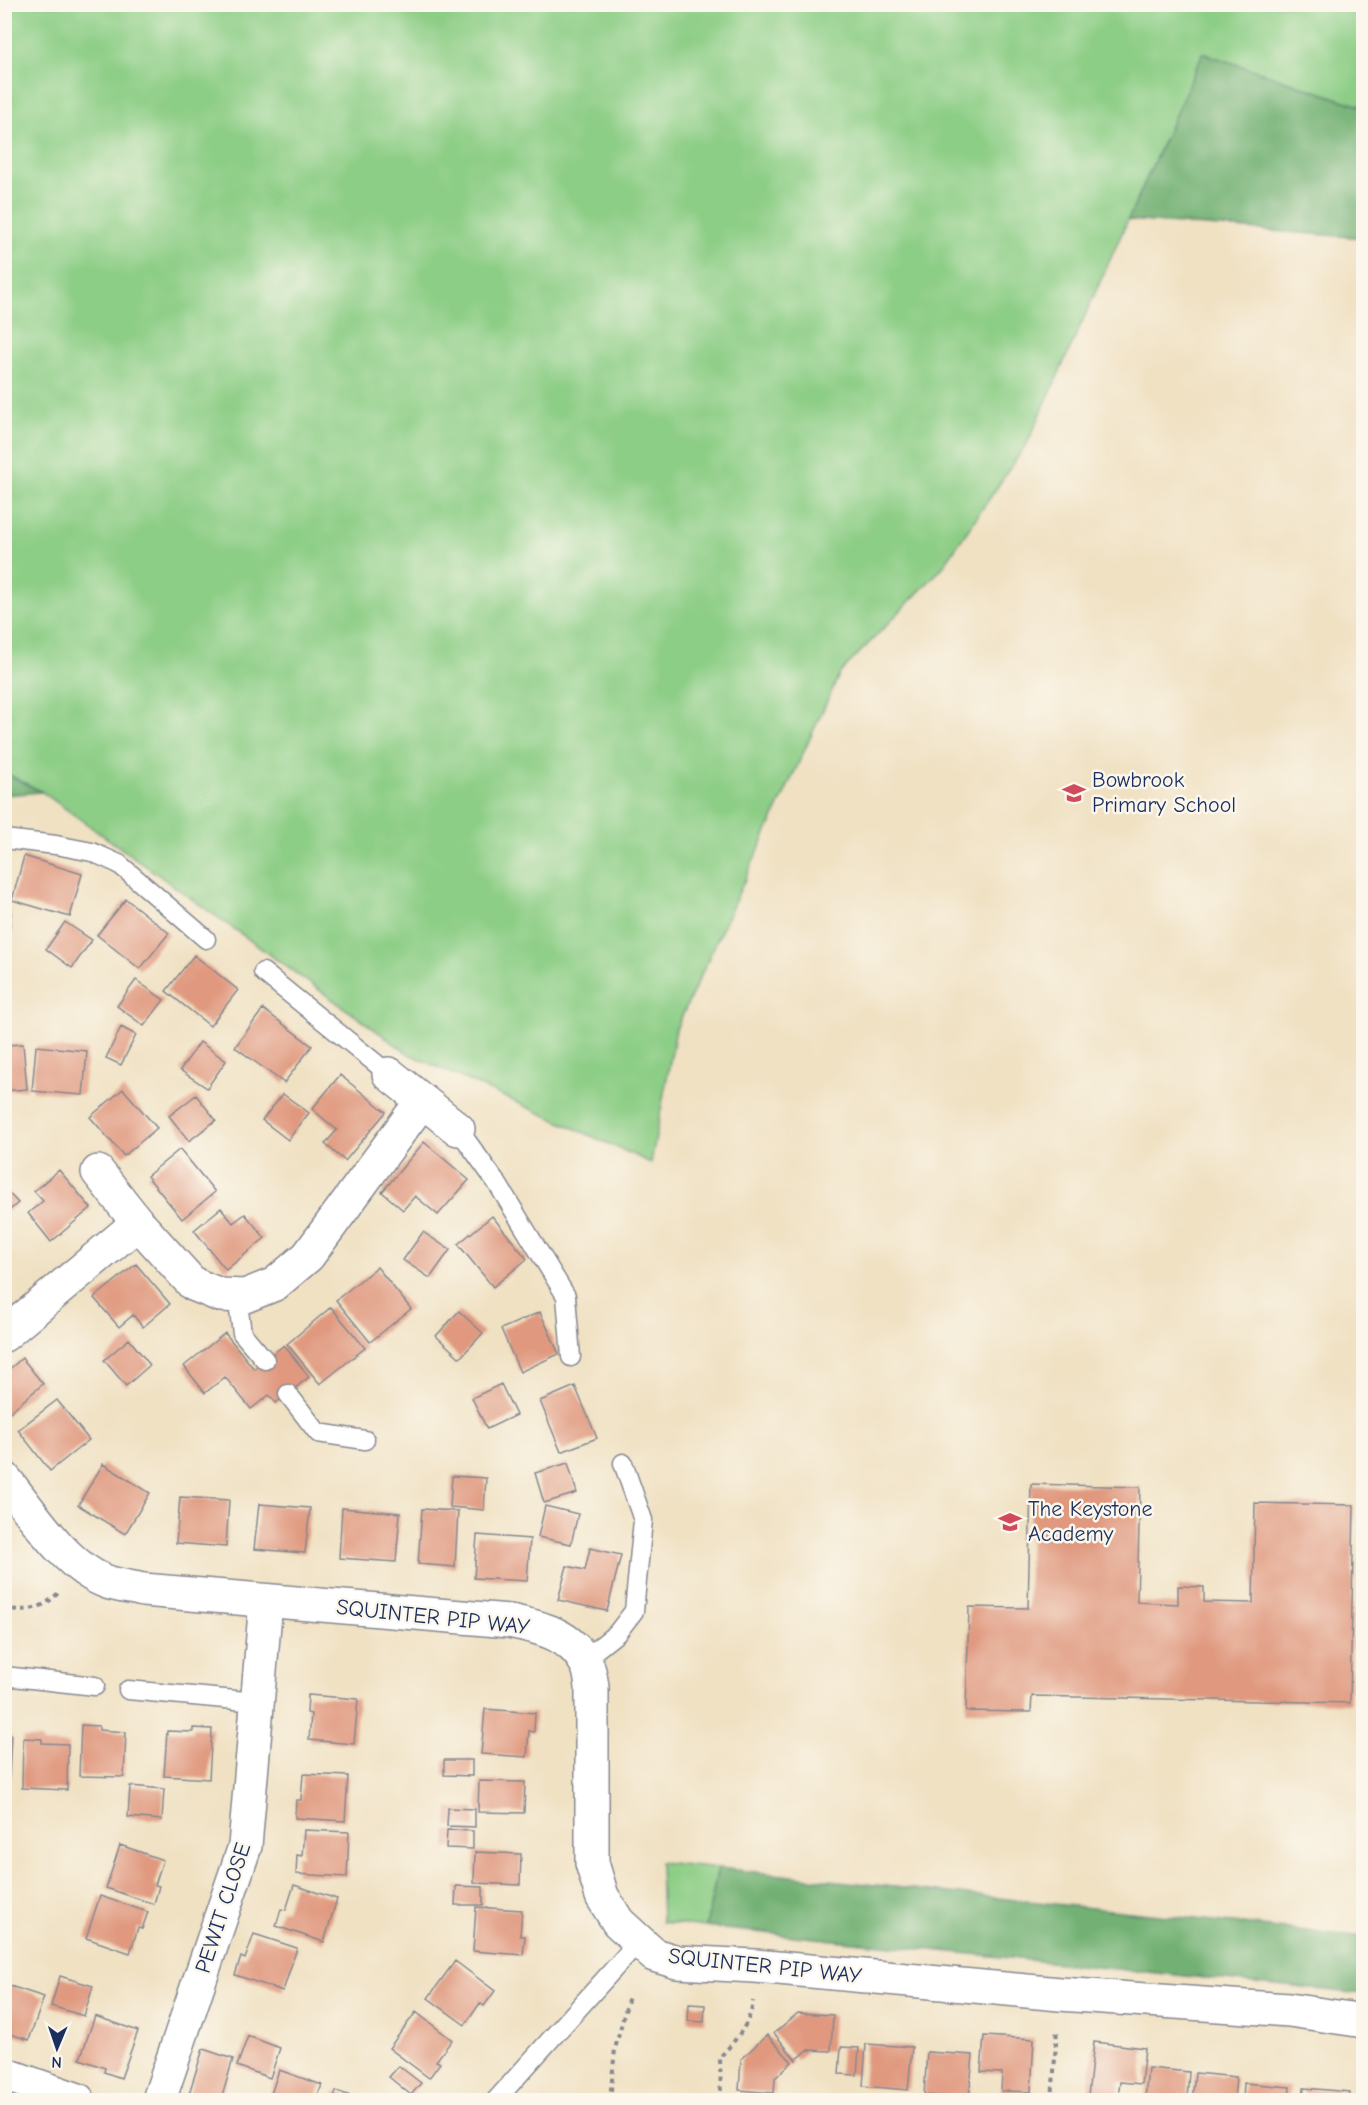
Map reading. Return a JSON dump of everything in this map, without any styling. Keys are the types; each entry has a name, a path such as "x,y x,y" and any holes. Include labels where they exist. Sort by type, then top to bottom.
{"street":[{"path":"389,1074 458,1130"},
{"path":"98,1172 138,1223 193,1284 220,1295 245,1296 275,1284 308,1256 422,1101"},
{"path":"4,1335 138,1223"},
{"name":"SQUINTER PIP WAY","path":"4,1478 56,1543 77,1564 106,1581 143,1590 509,1621 536,1626 560,1635 576,1649 588,1666 592,1688 592,1863 602,1896 618,1922 647,1948 677,1962 755,1966 1060,1994 1289,2010 1364,2021"},
{"name":"PEWIT CLOSE","path":"159,2100 245,1846 266,1601"},
{"path":"4,2074 78,2100"}],"lane":[{"path":"4,839 92,852 119,864 206,939"},
{"path":"263,972 389,1074"},
{"path":"458,1130 497,1183 566,1296 571,1357"},
{"path":"237,1296 242,1333 265,1360"},
{"path":"288,1394 318,1432 365,1440"},
{"path":"584,1660 617,1633 634,1611 643,1520 623,1463"},
{"path":"4,1676 95,1686"},
{"path":"128,1690 257,1702"},
{"path":"496,2100 647,1948"}],"path":[{"path":"4,1610 23,1611 48,1603 61,1590"},
{"path":"610,2100 615,2049 631,1989 647,1948"},
{"path":"721,2100 720,2057 737,2038 752,2012 753,1991"},
{"path":"1052,2100 1058,2019"}],"green space":[{"path":"4,5 1363,5 1363,107 1203,53 1028,442 942,568 840,673 676,1029 651,1163 409,1054 42,792 5,773"},
{"path":"1203,53 1363,107 1363,238 1128,220"},
{"path":"5,773 42,792 5,795"},
{"path":"660,1862 718,1868 706,1927 662,1922"},
{"path":"718,1868 1363,1937 1363,1994 706,1927"}],"building":[{"path":"24,856 82,874 70,917 12,900"},
{"path":"126,899 169,933 140,969 97,935"},
{"path":"4,913 11,913 8,947 4,947"},
{"path":"65,922 92,940 72,968 46,949"},
{"path":"194,955 238,990 210,1026 166,991"},
{"path":"136,980 164,1000 144,1026 117,1006"},
{"path":"263,1009 312,1046 284,1083 235,1047"},
{"path":"121,1027 136,1035 121,1065 106,1058"},
{"path":"200,1042 226,1061 207,1088 180,1070"},
{"path":"23,1044 27,1089 4,1091 4,1045"},
{"path":"36,1046 87,1051 83,1095 32,1091"},
{"path":"340,1075 386,1112 345,1161 325,1144 337,1130 312,1109"},
{"path":"123,1089 157,1128 124,1156 90,1117"},
{"path":"283,1094 309,1113 288,1140 262,1120"},
{"path":"196,1095 216,1120 189,1141 169,1116"},
{"path":"424,1142 469,1180 438,1215 415,1196 403,1210 382,1192"},
{"path":"180,1149 215,1192 182,1219 147,1176"},
{"path":"59,1170 91,1208 51,1242 28,1213 43,1201 34,1191"},
{"path":"4,1188 18,1203 4,1215"},
{"path":"221,1208 233,1223 245,1214 265,1238 226,1270 194,1230"},
{"path":"492,1216 527,1259 493,1287 458,1244"},
{"path":"423,1232 450,1250 430,1278 403,1260"},
{"path":"136,1264 170,1304 143,1327 133,1315 119,1327 94,1298"},
{"path":"377,1267 411,1309 370,1342 336,1300"},
{"path":"331,1307 365,1348 320,1384 287,1344"},
{"path":"459,1311 483,1333 460,1358 436,1336"},
{"path":"540,1312 559,1354 520,1372 501,1329"},
{"path":"225,1333 254,1369 284,1345 309,1377 276,1403 269,1395 251,1409 225,1377 205,1393 184,1366"},
{"path":"129,1339 150,1365 126,1386 104,1360"},
{"path":"22,1358 43,1384 5,1416 5,1373"},
{"path":"501,1384 516,1415 487,1429 472,1398"},
{"path":"575,1386 597,1438 561,1452 540,1401"},
{"path":"57,1400 89,1440 50,1471 18,1430"},
{"path":"568,1463 577,1493 544,1503 535,1473"},
{"path":"103,1464 150,1493 125,1534 78,1505"},
{"path":"452,1476 486,1478 484,1510 450,1507"},
{"path":"1031,1484 1140,1487 1137,1602 1178,1604 1178,1586 1204,1587 1204,1602 1253,1603 1255,1503 1354,1505 1350,1703 1032,1696 1031,1712 966,1711 969,1607 1028,1608"},
{"path":"180,1497 229,1500 226,1547 176,1543"},
{"path":"259,1504 310,1508 305,1553 254,1549"},
{"path":"545,1506 578,1514 571,1544 538,1537"},
{"path":"342,1508 400,1513 396,1562 339,1558"},
{"path":"422,1509 458,1511 455,1567 418,1564"},
{"path":"477,1535 530,1539 527,1581 474,1578"},
{"path":"590,1548 621,1555 607,1611 558,1600 567,1566 585,1570"},
{"path":"308,1695 358,1699 354,1744 309,1740 311,1714 307,1713"},
{"path":"485,1709 535,1713 534,1732 529,1731 527,1757 481,1754"},
{"path":"81,1725 99,1726 99,1730 126,1732 124,1777 79,1776"},
{"path":"193,1728 212,1729 209,1779 164,1776 167,1731 193,1732"},
{"path":"4,1733 11,1734 9,1779 4,1779"},
{"path":"23,1738 42,1739 42,1743 68,1744 67,1790 22,1788"},
{"path":"444,1760 472,1760 472,1776 444,1775"},
{"path":"303,1774 348,1776 345,1821 295,1818 296,1800 301,1800"},
{"path":"479,1781 525,1782 524,1813 478,1812"},
{"path":"130,1786 164,1789 162,1820 128,1817"},
{"path":"448,1808 475,1809 475,1827 447,1826"},
{"path":"304,1830 349,1832 347,1877 296,1874 297,1855 302,1856"},
{"path":"447,1830 473,1831 473,1849 446,1848"},
{"path":"120,1845 163,1860 155,1885 159,1886 154,1904 106,1888"},
{"path":"475,1852 521,1854 520,1885 474,1883"},
{"path":"294,1885 337,1899 324,1942 276,1926 281,1909 286,1910"},
{"path":"456,1886 483,1887 483,1905 455,1905"},
{"path":"100,1896 148,1912 142,1929 138,1928 130,1953 86,1938"},
{"path":"476,1907 522,1910 520,1936 525,1936 523,1955 473,1951"},
{"path":"254,1934 297,1948 283,1991 235,1975 241,1957 245,1959"},
{"path":"455,1961 495,1991 484,2006 480,2003 465,2025 428,1998"},
{"path":"60,1976 93,1986 84,2016 51,2006"},
{"path":"4,1984 44,1997 29,2040 4,2032"},
{"path":"689,2004 705,2005 704,2022 688,2021"},
{"path":"416,2012 452,2040 436,2061 440,2063 429,2078 389,2048"},
{"path":"798,2013 833,2015 831,2051 808,2050 796,2060 774,2033"},
{"path":"95,2016 138,2031 121,2078 104,2072 105,2068 80,2059"},
{"path":"767,2035 792,2062 775,2078 774,2093 739,2090 741,2059"},
{"path":"248,2036 280,2048 270,2078 237,2066"},
{"path":"984,2036 1034,2039 1031,2092 1001,2091 1002,2073 981,2072"},
{"path":"1094,2042 1145,2048 1141,2084 1120,2082 1118,2099 1088,2096"},
{"path":"866,2044 912,2047 908,2090 863,2086"},
{"path":"841,2047 859,2048 857,2075 839,2074"},
{"path":"203,2049 233,2059 221,2100 187,2100"},
{"path":"927,2052 973,2055 969,2098 924,2095"},
{"path":"399,2066 421,2083 411,2095 389,2077"},
{"path":"1148,2068 1189,2072 1187,2100 1145,2100"},
{"path":"279,2070 322,2085 316,2100 269,2100"},
{"path":"1195,2073 1236,2077 1234,2100 1192,2100"},
{"path":"1244,2083 1290,2087 1289,2100 1243,2100"},
{"path":"1304,2088 1350,2092 1349,2100 1303,2100"},
{"path":"336,2091 363,2100 333,2100"}],"place":[{"name":"Bowbrook Primary School","path":"1074,793"},
{"name":"The Keystone Academy","path":"1010,1522"}]}
